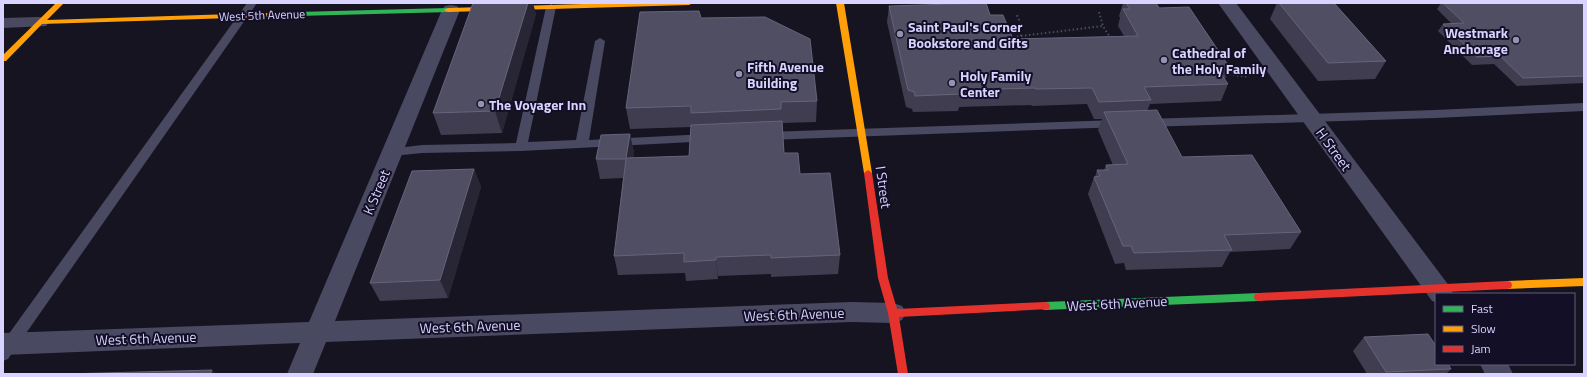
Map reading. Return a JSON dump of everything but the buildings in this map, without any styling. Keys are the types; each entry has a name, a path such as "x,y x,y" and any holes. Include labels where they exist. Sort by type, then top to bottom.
{"main road":[{"path":"3,59 60,3"},
{"name":"West 5th Avenue","path":"40,22 460,8 689,3"},
{"name":"I Street","path":"840,3 862,134 883,278 893,313 903,374"},
{"name":"West 6th Avenue","path":"893,313 1439,291 1584,282"}],"street":[{"name":"H Street","path":"1227,3 1439,291"},
{"name":"K Street","path":"300,374 393,152 460,8"},
{"name":"West 5th Avenue","path":"3,23 40,22"},
{"name":"West 6th Avenue","path":"6,347 317,332 851,312 893,313"},
{"path":"1494,365 1500,374"}],"lane":[{"path":"6,347 252,3"},
{"path":"521,147 551,7"},
{"path":"582,143 600,41"},
{"path":"756,136 827,133 862,134 1310,116 1435,114 1584,107"},
{"path":"393,152 422,149 521,147 716,138"}],"path":[{"path":"1099,12 1103,26 1111,39"},
{"path":"1016,13 1019,20 1021,36"},
{"path":"1003,39 1103,26"},
{"path":"1221,73 1249,77"}],"traffic: fast":[{"path":"297,14 448,10"},
{"path":"1045,306 1259,297"}],"traffic: slow":[{"path":"40,22 60,3"},
{"path":"448,10 689,3"},
{"path":"840,3 868,173"},
{"path":"3,59 40,22 297,14"},
{"path":"1507,285 1584,282"}],"traffic: jam":[{"path":"868,173 883,278 893,313"},
{"path":"1259,297 1507,285"},
{"path":"903,374 893,313 1045,306"}],"place":[{"name":"Saint Paul's Corner Bookstore and Gifts","path":"900,34"},
{"name":"Westmark Anchorage","path":"1516,40"},
{"name":"Cathedral of the Holy Family","path":"1164,60"},
{"name":"Fifth Avenue Building","path":"739,74"},
{"name":"Holy Family Center","path":"952,83"},
{"name":"The Voyager Inn","path":"481,104"}]}
